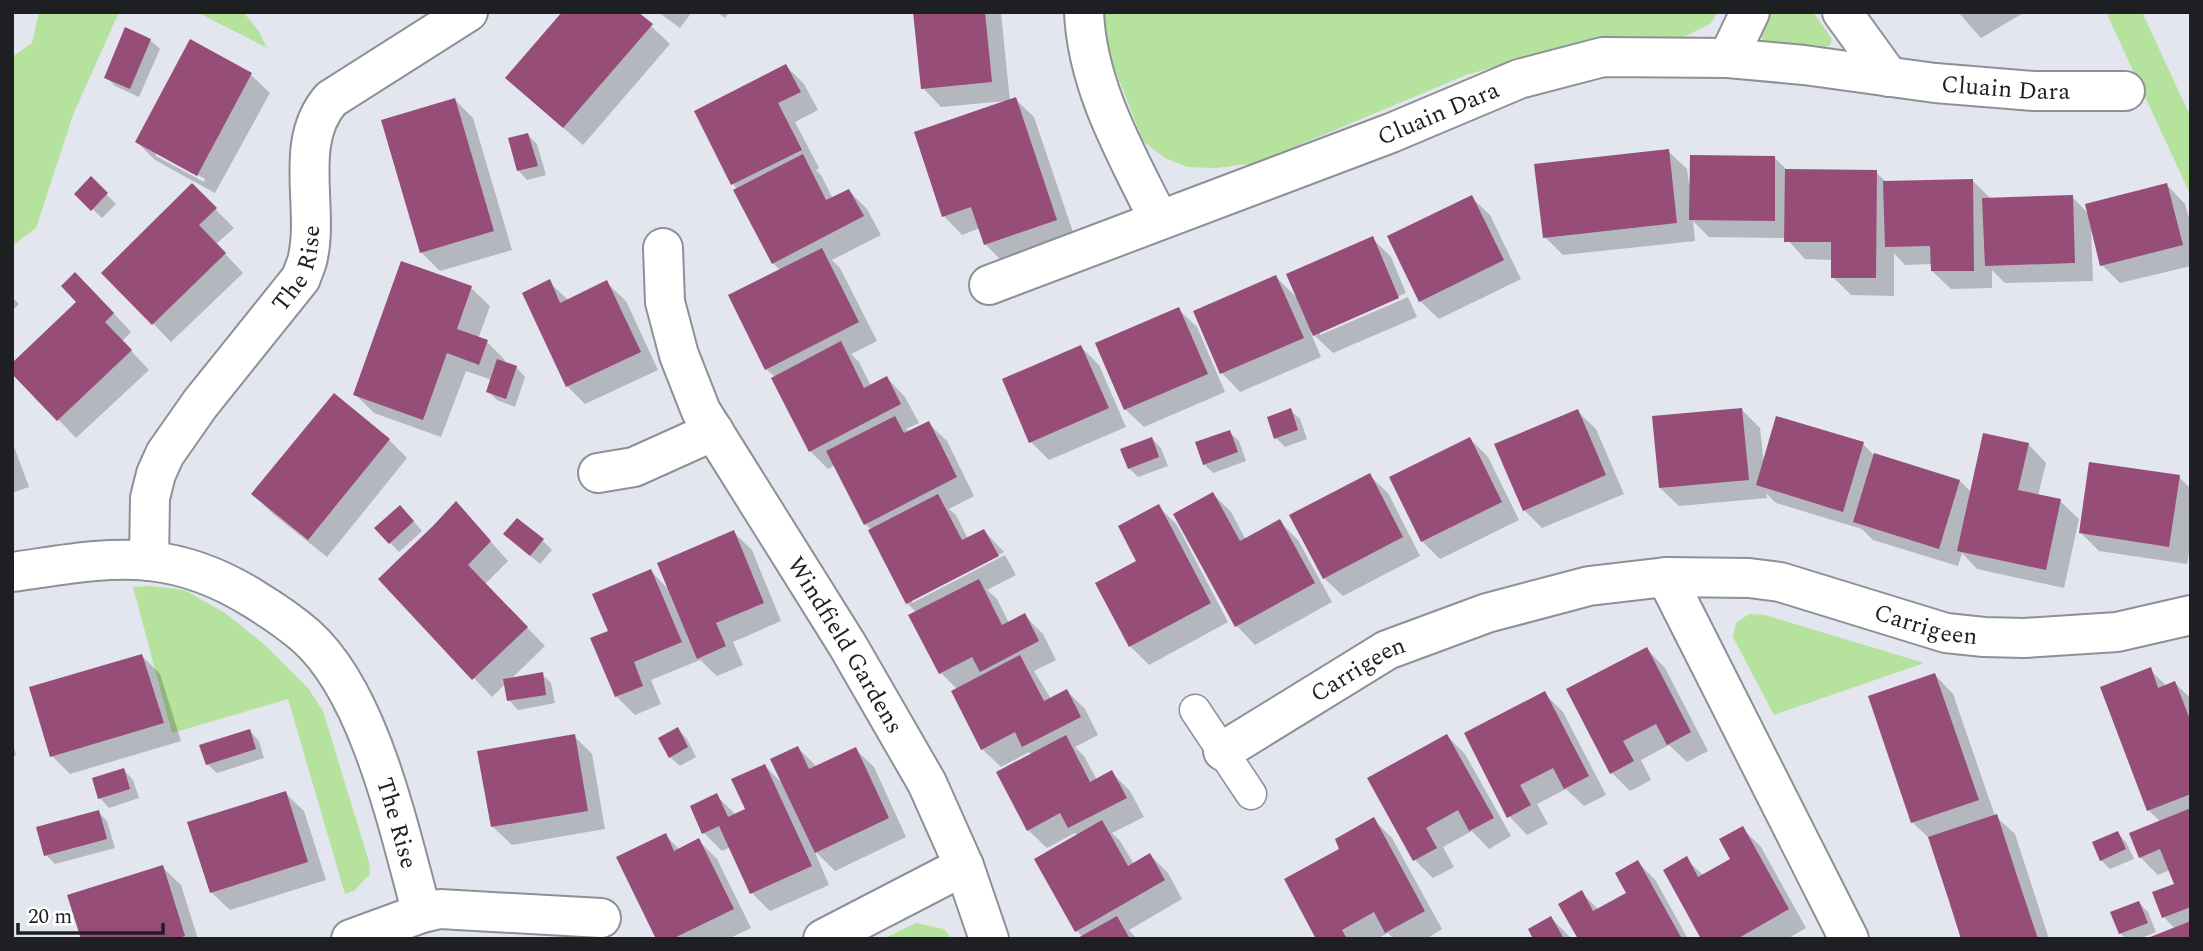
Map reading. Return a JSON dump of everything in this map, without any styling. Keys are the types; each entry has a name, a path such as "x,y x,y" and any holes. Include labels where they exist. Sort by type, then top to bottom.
{"street":[{"name":"The Rise","path":"149,561 150,498 165,454 200,404 301,278 308,258 311,150 319,113 331,99 468,12"},
{"path":"1084,12 1085,34 1100,92 1122,145 1159,220"},
{"path":"1728,58 1750,12"},
{"path":"1842,12 1889,77"},
{"name":"Cluain Dara","path":"989,285 1379,138 1519,79 1603,57 1728,58 1935,83 2034,91 2125,91"},
{"name":"Windfield Gardens","path":"663,248 665,302 679,355 701,411 848,646 920,772 964,866 989,939"},
{"path":"598,472 634,467 715,431"},
{"name":"The Rise","path":"12,572 107,561 149,561 181,566 237,588 307,637 327,661 354,703 375,754 422,913"},
{"name":"Carrigeen","path":"1223,751 1345,674 1399,645 1487,613 1590,586 1666,577 1720,576 1780,582 1946,633 1984,637 2024,638 2117,632 2191,615"},
{"path":"1666,577 1849,939"},
{"path":"823,939 964,866"},
{"path":"351,939 440,909 601,918"}],"lane":[{"path":"1195,710 1251,794"}],"green space":[{"path":"39,12 119,12 73,115 36,228 12,246 12,57 32,43"},
{"path":"197,12 243,12 258,30 267,48"},
{"path":"1103,12 1718,12 1710,24 1679,39 1544,53 1466,75 1256,163 1216,168 1187,167 1165,158 1143,141 1112,62"},
{"path":"1768,12 1813,12 1832,39 1830,45 1822,48 1769,44 1756,34"},
{"path":"2106,12 2142,12 2191,118 2191,196"},
{"path":"133,587 184,590 225,613 266,646 308,688 323,711 369,862 370,874 354,891 345,894 288,699 172,733"},
{"path":"1749,614 1765,615 1924,663 1774,715 1733,637 1736,623"},
{"path":"916,923 944,929 952,939 883,939"}],"building":[{"path":"562,12 638,12 653,24 563,128 505,78"},
{"path":"913,12 985,12 992,82 921,89"},
{"path":"125,27 151,39 130,89 104,78"},
{"path":"190,39 252,73 197,176 135,142"},
{"path":"786,64 801,92 778,103 802,150 731,185 694,111"},
{"path":"1016,97 1057,220 984,245 971,207 942,217 914,132"},
{"path":"455,98 494,231 420,253 381,120"},
{"path":"528,133 538,166 517,171 508,138"},
{"path":"1669,149 1677,223 1543,238 1534,164"},
{"path":"803,154 826,200 849,189 864,216 772,264 733,190"},
{"path":"1690,155 1775,156 1775,221 1689,220"},
{"path":"1785,169 1877,170 1876,278 1831,278 1831,242 1784,242"},
{"path":"91,176 108,193 91,211 74,194"},
{"path":"1973,179 1974,271 1931,271 1930,246 1885,247 1883,181"},
{"path":"192,183 217,208 199,225 226,253 152,325 101,273"},
{"path":"2167,183 2183,245 2100,266 2085,204"},
{"path":"1472,195 1504,260 1419,302 1387,236"},
{"path":"2073,195 2075,263 1985,266 1982,198"},
{"path":"1373,236 1399,298 1313,336 1286,274"},
{"path":"822,248 859,322 765,370 728,295"},
{"path":"401,261 472,286 457,329 488,340 479,365 447,353 423,420 353,395"},
{"path":"75,272 114,313 105,322 132,350 57,421 12,374 12,363 76,302 61,286"},
{"path":"1276,275 1304,338 1220,374 1193,311"},
{"path":"550,279 560,303 607,280 641,352 566,387 522,293"},
{"path":"1179,307 1208,374 1124,410 1095,343"},
{"path":"841,341 864,388 887,376 901,404 809,452 771,378"},
{"path":"1081,345 1109,408 1029,443 1002,379"},
{"path":"497,359 517,366 506,399 486,392"},
{"path":"334,393 390,439 308,540 251,494"},
{"path":"1291,408 1298,430 1274,439 1267,417"},
{"path":"1742,408 1749,480 1659,488 1652,416"},
{"path":"1578,409 1606,475 1523,511 1494,444"},
{"path":"895,416 904,433 929,421 957,477 864,525 826,451"},
{"path":"1776,416 1864,442 1843,512 1756,485"},
{"path":"1230,430 1238,452 1203,465 1195,442"},
{"path":"1983,433 2029,443 2018,490 2061,499 2046,570 1957,551"},
{"path":"1152,437 1159,457 1128,469 1120,449"},
{"path":"1470,437 1502,502 1421,542 1389,477"},
{"path":"1874,453 1960,480 1939,549 1853,522"},
{"path":"2089,462 2180,475 2169,547 2079,533"},
{"path":"1370,473 1403,537 1323,579 1289,515"},
{"path":"1213,492 1240,541 1280,519 1315,583 1235,627 1173,514"},
{"path":"938,494 962,540 984,529 999,556 906,604 868,530"},
{"path":"456,501 491,541 468,565 528,627 472,680 378,579"},
{"path":"1159,504 1211,603 1129,647 1095,583 1136,561 1118,526"},
{"path":"400,505 414,521 389,544 374,528"},
{"path":"517,518 544,539 530,556 503,534"},
{"path":"734,530 764,603 716,623 726,646 697,659 657,563"},
{"path":"651,569 682,642 634,662 643,686 615,697 590,638 608,631 592,594"},
{"path":"979,579 1002,625 1025,613 1039,641 980,672 972,657 939,674 908,615"},
{"path":"1647,647 1691,732 1667,745 1656,724 1623,741 1634,761 1610,774 1566,689"},
{"path":"142,654 164,723 50,757 29,687"},
{"path":"1020,655 1044,701 1067,689 1081,717 1022,747 1015,732 981,750 951,691"},
{"path":"2151,667 2158,688 2175,681 2191,722 2191,794 2147,811 2100,687"},
{"path":"543,672 546,695 507,701 503,679"},
{"path":"1935,673 1979,800 1911,823 1868,696"},
{"path":"1545,691 1589,776 1564,789 1553,768 1520,785 1531,805 1507,818 1464,733"},
{"path":"678,727 688,747 669,758 658,738"},
{"path":"250,729 256,749 206,765 199,745"},
{"path":"575,734 588,811 491,827 477,751"},
{"path":"1447,734 1494,818 1469,831 1458,810 1426,828 1437,848 1413,861 1367,778"},
{"path":"1066,735 1090,782 1112,770 1127,798 1068,828 1060,813 1027,831 996,772"},
{"path":"798,746 809,769 856,747 889,818 815,853 770,759"},
{"path":"765,764 812,866 750,894 719,826 702,834 690,806 717,793 728,817 745,809 731,779"},
{"path":"124,768 130,789 98,799 92,778"},
{"path":"286,791 308,862 210,893 187,822"},
{"path":"2191,808 2191,907 2162,918 2152,892 2174,884 2160,849 2139,858 2129,833"},
{"path":"99,810 107,839 44,856 36,827"},
{"path":"1997,814 2038,939 1961,939 1928,837"},
{"path":"1374,817 1425,911 1385,933 1374,912 1342,930 1347,939 1316,939 1284,879 1339,849 1335,839"},
{"path":"1102,820 1128,866 1150,853 1165,880 1075,932 1034,859"},
{"path":"1743,826 1789,909 1737,939 1701,939 1663,870 1687,856 1698,877 1730,859 1719,839"},
{"path":"2118,831 2126,849 2100,861 2092,842"},
{"path":"666,833 674,851 699,838 734,909 672,939 656,939 616,857"},
{"path":"1638,860 1682,939 1578,939 1558,904 1582,890 1593,911 1626,893 1615,873"},
{"path":"163,865 185,936 176,939 81,939 67,895"},
{"path":"2139,901 2148,923 2119,934 2110,912"},
{"path":"1117,916 1130,939 1076,939"},
{"path":"1551,916 1564,939 1533,939 1528,929"},
{"path":"2191,921 2191,939 2145,939"}]}
